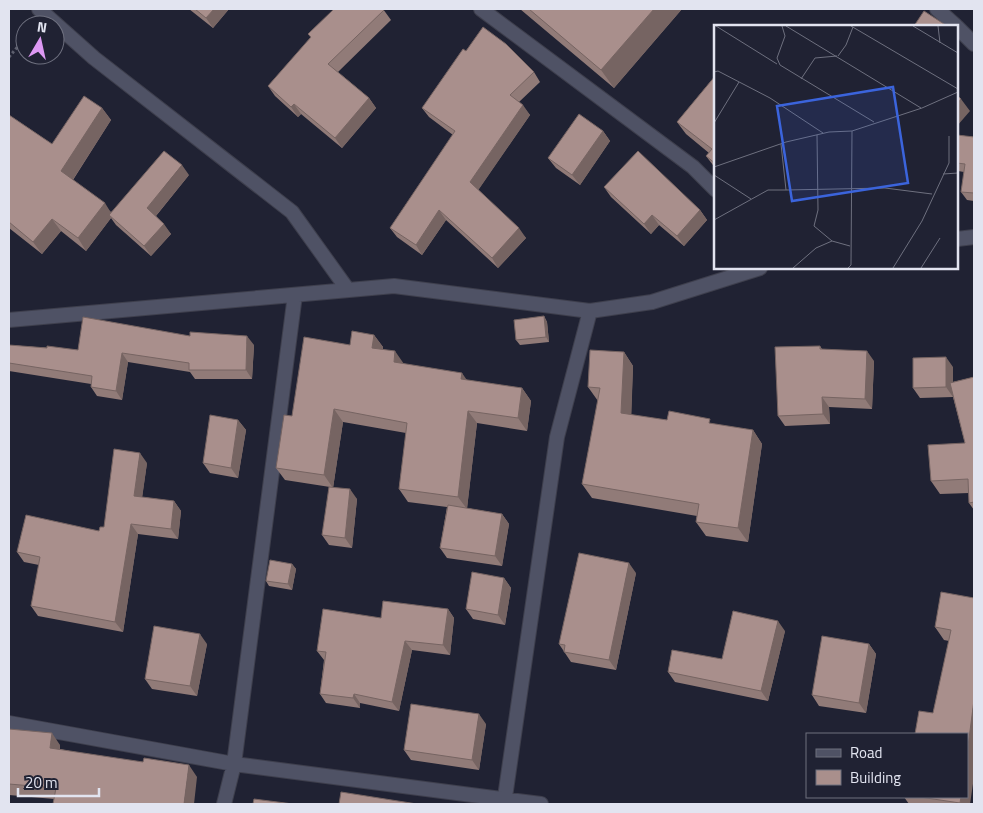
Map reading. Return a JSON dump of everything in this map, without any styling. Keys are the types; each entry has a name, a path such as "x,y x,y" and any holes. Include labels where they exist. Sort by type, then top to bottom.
{"street":[{"path":"39,9 94,58 292,212 348,290"},
{"path":"481,9 693,167 714,188"},
{"path":"937,9 954,25"},
{"path":"958,29 974,44"},
{"path":"958,239 974,237"},
{"path":"9,320 394,286 590,311 652,302 757,269"},
{"path":"224,804 234,764 295,295"},
{"path":"505,801 557,437 590,311"},
{"path":"9,723 234,764 505,801 541,804"}],"building":[{"path":"195,9 214,9 206,18"},
{"path":"334,9 384,10 328,64 369,98 335,138 294,104 291,107 268,86 311,37 308,34"},
{"path":"529,9 654,9 601,70"},
{"path":"924,11 945,25 915,25"},
{"path":"483,27 506,44 534,72 510,95 523,105 470,182 519,228 492,258 439,210 416,245 390,228 455,131 422,108 463,49 466,51"},
{"path":"714,77 714,162 706,156 712,149 677,122"},
{"path":"84,96 102,108 61,171 105,203 78,238 52,219 33,242 9,222 9,115 52,144"},
{"path":"579,114 603,131 572,175 548,158"},
{"path":"958,135 974,137 974,193 961,192 965,164 958,163"},
{"path":"164,151 182,165 147,208 164,224 144,246 109,215"},
{"path":"638,151 700,210 677,236 652,215 644,224 604,187"},
{"path":"544,316 546,337 516,340 514,320"},
{"path":"83,317 190,336 190,332 247,336 246,370 189,370 189,363 122,353 116,391 91,387 92,376 9,363 9,345 47,348 47,346 78,350"},
{"path":"352,331 374,335 372,348 395,351 394,362 462,373 461,379 522,388 518,418 468,411 458,497 399,489 407,423 334,409 324,475 276,468 284,415 292,416 304,337 350,345"},
{"path":"820,346 820,349 867,351 865,399 822,397 823,414 778,416 775,347"},
{"path":"590,350 624,352 621,413 667,420 669,411 710,419 709,423 753,430 738,528 696,522 699,504 582,484 600,388 588,387"},
{"path":"946,357 946,387 913,388 913,358"},
{"path":"974,377 974,502 969,503 968,479 931,481 928,445 965,443 950,383"},
{"path":"210,415 238,420 231,468 203,463"},
{"path":"114,449 140,453 134,496 174,501 171,529 131,524 115,622 31,606 40,557 17,552 26,515 99,531 100,527 104,527"},
{"path":"329,487 350,489 345,538 322,535"},
{"path":"448,505 502,514 495,556 440,548"},
{"path":"579,553 629,563 609,660 564,652 565,645 559,644"},
{"path":"270,560 292,564 288,584 266,581"},
{"path":"472,572 504,578 498,615 466,609"},
{"path":"941,592 974,598 974,700 968,746 968,733 915,733 919,711 933,713 951,630 935,627"},
{"path":"383,601 448,609 443,645 405,641 392,702 354,694 353,698 320,694 326,652 317,651 323,609 381,618"},
{"path":"733,611 778,621 761,691 668,672 672,650 722,659"},
{"path":"154,626 200,634 190,686 145,679"},
{"path":"822,636 869,644 859,703 812,695"},
{"path":"411,704 479,714 472,760 404,750"},
{"path":"9,729 52,733 50,748 143,762 144,758 189,765 184,804 53,804 56,788 9,784"},
{"path":"341,792 417,804 339,804"},
{"path":"927,798 961,798 960,803"},
{"path":"254,799 293,804 253,804"}]}
